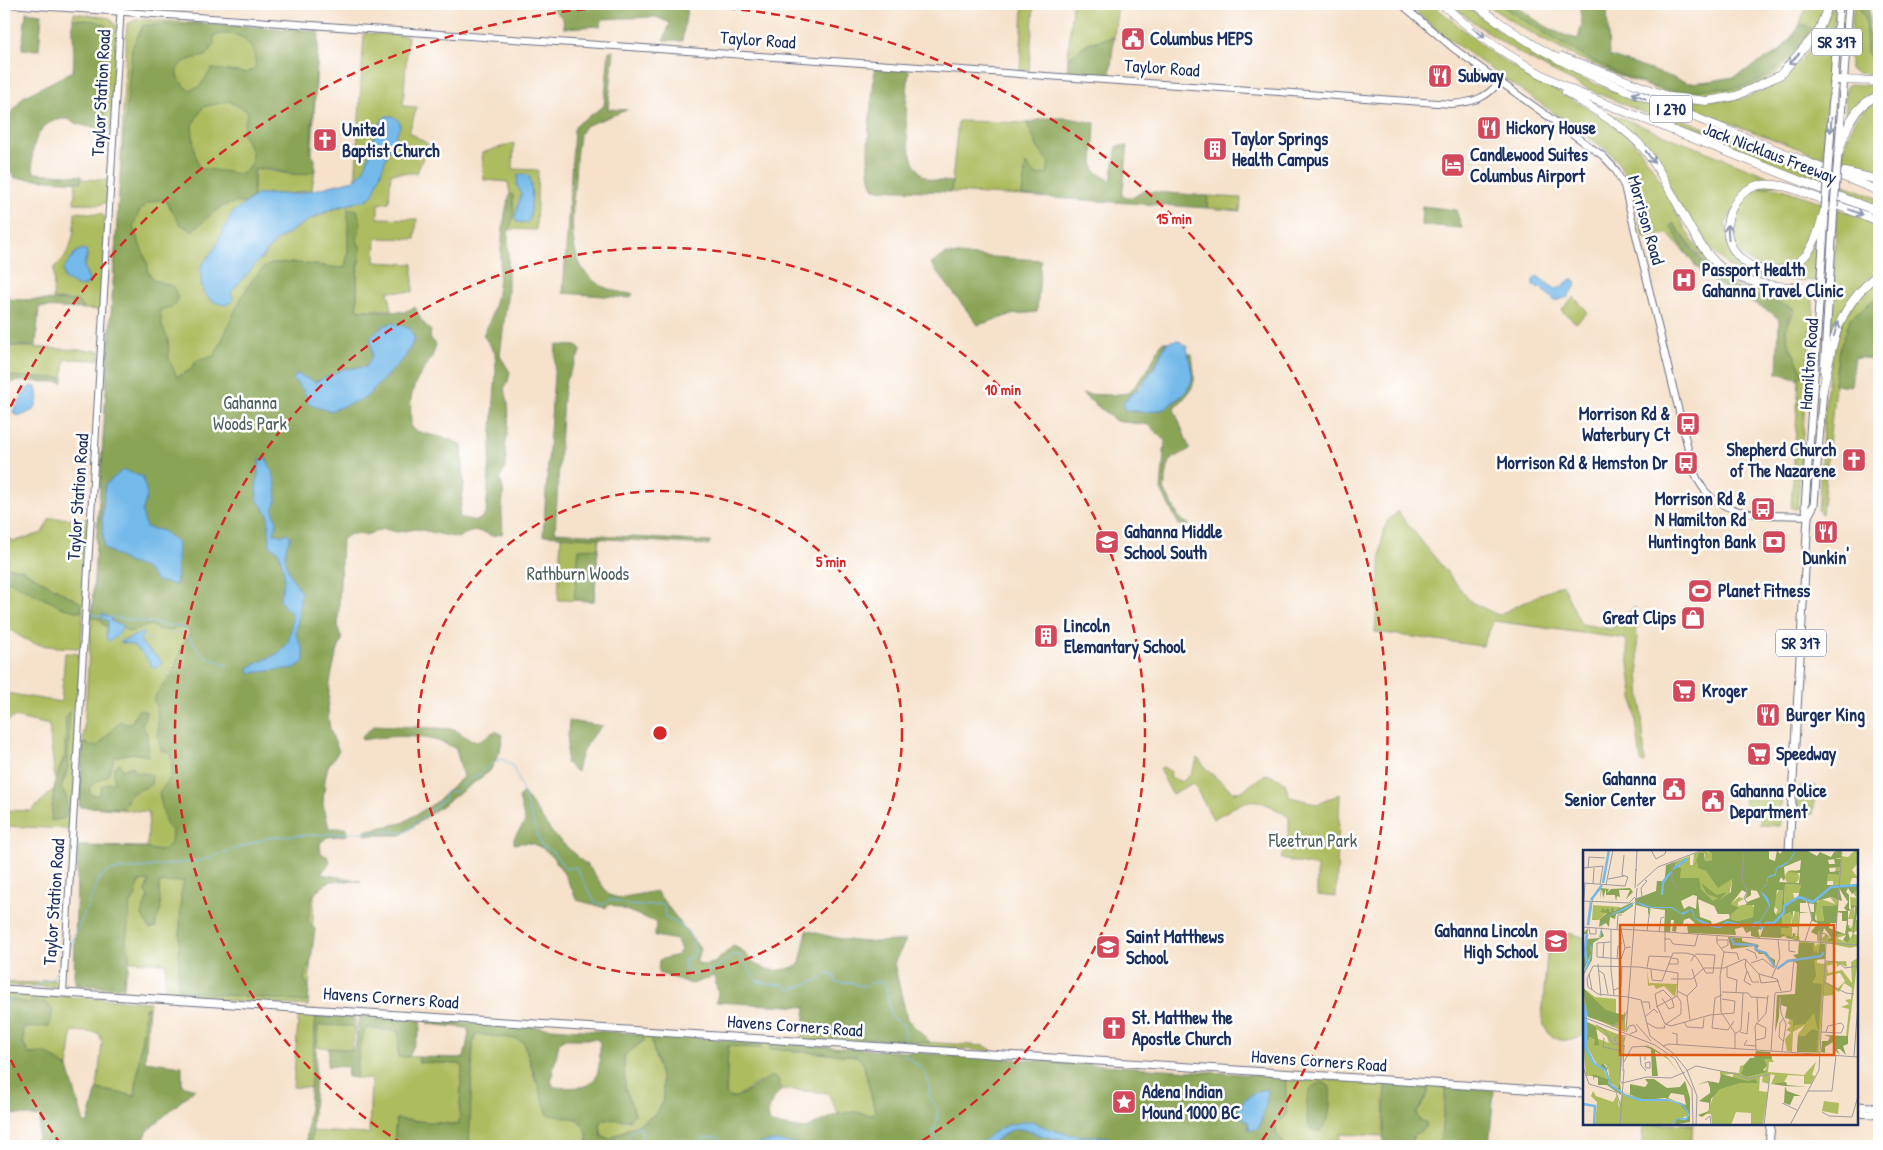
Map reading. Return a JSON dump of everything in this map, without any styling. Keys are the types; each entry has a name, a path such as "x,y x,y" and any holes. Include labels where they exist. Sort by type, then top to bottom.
{"highway":[{"name":"Jack Nicklaus Freeway","path":"1442,4 1494,45 1542,75 1645,120 1879,212"},
{"name":"Jack Nicklaus Freeway","path":"1475,4 1492,17 1550,53 1597,78 1879,191"},
{"path":"1550,53 1670,97 1706,101 1736,96 1780,75 1818,32 1829,4"},
{"path":"1542,75 1627,132 1644,149 1699,243 1717,265 1733,274 1761,284 1824,288"},
{"path":"1834,80 1879,81"},
{"path":"1838,155 1844,135 1856,113 1872,98 1879,96"},
{"path":"1736,135 1856,176 1879,180"},
{"path":"1825,209 1815,239 1804,257 1790,267 1773,272 1756,269 1737,256 1730,243 1727,228 1730,214 1742,195 1759,185 1790,188 1879,221"},
{"path":"1822,394 1838,323 1852,300 1879,273"}],"main road":[{"name":"Taylor Road","path":"8,4 1452,104 1474,102 1491,92 1499,82"},
{"name":"Taylor Station Road","path":"63,993 121,4"},
{"name":"Morrison Road","path":"1402,4 1438,36 1603,156 1615,169 1624,186 1691,462 1700,486 1717,503 1731,510 1808,516"},
{"name":"Hamilton Road","path":"1808,516 1814,506 1822,394 1825,209 1840,4"},
{"name":"Hamilton Road","path":"1789,850 1808,516 1805,507 1824,288 1834,207 1849,4"},
{"name":"Havens Corners Road","path":"4,988 1583,1093"},
{"path":"1858,1106 1871,1107 1878,1110"},
{"path":"1858,1113 1872,1114 1878,1110"},
{"path":"1769,1146 1771,1125"}],"green space":[{"path":"1424,3 1434,6 1489,51 1594,112 1627,136 1643,153 1656,173 1690,237 1704,256 1720,272 1749,286 1808,292 1813,295 1814,318 1811,327 1797,509 1791,508 1799,379 1803,373 1788,343 1786,329 1794,311 1720,277 1709,268 1673,223 1670,226 1688,256 1668,234 1643,237 1628,180 1623,170 1608,151 1447,38 1407,4"},
{"path":"548,4 688,4 682,41 664,40 670,23 656,17 603,19 600,26 564,28 563,19"},
{"path":"1023,4 1034,4 1029,71 1020,70"},
{"path":"1072,4 1118,4 1114,37 1088,43 1068,58"},
{"path":"1451,4 1464,4 1510,39 1571,74 1879,199 1879,206 1625,105 1565,78 1507,45"},
{"path":"1486,4 1499,4 1595,62 1645,82 1726,89 1754,81 1770,73 1802,43 1811,29 1801,25 1798,28 1808,4 1827,4 1807,41 1794,57 1779,70 1762,82 1743,91 1723,96 1702,98 1685,97 1660,91 1597,66 1540,38"},
{"path":"1499,4 1514,4 1552,30 1578,39 1582,24 1579,4 1607,4 1609,56 1689,83 1734,77 1780,51 1801,25 1806,25 1812,29 1786,60 1765,77 1753,83 1728,89 1675,91 1631,79 1608,68 1561,43"},
{"path":"1832,4 1835,4 1830,83 1825,116 1824,158 1674,102 1693,99 1731,100 1744,98 1769,87 1791,70 1810,50 1819,35"},
{"path":"1854,4 1857,4 1865,17 1870,57 1879,66 1879,75 1857,73 1850,69 1850,39"},
{"path":"1857,4 1869,4 1869,34 1879,54 1879,66 1867,53 1865,17"},
{"path":"26,12 42,14 39,50 22,49"},
{"path":"74,13 110,18 117,27 112,130 101,129 104,126 105,24 73,19"},
{"path":"73,19 97,21 108,28 104,126 101,129 81,125 67,119 57,120 49,123 37,136 33,154 34,173 82,176 81,182 15,178 12,172 4,172 4,120 8,118 23,97 73,71"},
{"name":"Gahanna Woods Park","path":"138,19 319,31 311,169 251,166 254,186 254,170 302,174 315,170 312,189 287,195 268,193 261,260 280,239 291,231 315,217 354,203 364,33 408,36 403,106 417,107 409,132 428,144 417,173 391,173 389,202 378,204 378,218 417,219 415,239 376,238 375,262 413,264 413,292 388,291 392,310 361,310 357,308 357,274 360,261 357,240 361,224 349,208 348,252 345,269 274,263 335,529 308,1006 215,1000 199,996 164,994 166,963 129,961 127,946 124,989 75,985 78,846 147,847 149,812 79,806 120,177 127,24","holes":["180,877 180,880 160,882 158,907 150,929 147,912 149,881 138,882 136,895 130,905 131,878"]},
{"name":"Gahanna Woods Park","path":"216,24 319,31 310,153 315,159 315,170 301,175 269,169 254,170 253,196 245,203 228,204 222,207 192,231 180,224 165,199 147,204 140,210 135,220 133,227 148,265 148,272 154,280 174,287 178,299 175,306 160,310 162,326 168,339 169,359 177,377 190,370 197,360 214,356 247,287 256,275 266,267 276,263 302,263 345,268 348,252 348,208 357,210 361,224 357,240 361,249 357,274 357,308 361,310 404,312 415,307 421,320 431,331 430,338 436,344 432,356 412,392 411,428 456,442 462,446 464,486 459,517 477,521 486,514 496,372 495,353 483,335 495,302 506,212 510,194 513,195 514,215 508,234 508,290 500,356 510,372 504,389 508,402 509,418 505,448 506,464 500,479 503,487 502,534 492,536 475,531 458,538 417,529 397,532 384,529 365,535 351,534 342,539 338,628 342,640 332,672 328,708 330,729 339,751 328,766 323,804 329,828 347,828 347,835 327,837 320,843 321,853 328,857 330,862 321,874 361,881 329,881 312,896 308,921 315,929 311,960 304,979 309,988 308,1001 305,1002 180,991 178,987 181,893 184,881 160,883 160,912 156,921 156,927 150,929 142,916 146,900 149,899 145,891 149,881 138,882 136,895 130,905 126,942 129,950 129,968 124,978 123,986 78,983 74,977 78,846 143,848 160,851 171,844 172,831 166,824 159,793 171,774 172,765 170,753 161,750 159,744 157,713 154,700 159,690 172,674 181,648 190,635 189,629 176,627 171,631 160,630 150,625 129,632 119,626 104,626 102,621 92,616 120,177 132,48 143,25","holes":["233,34 245,40 254,53 255,68 247,73 212,69 199,87 189,90 181,83 177,76 179,66 198,57 206,56 214,44 214,35","228,101 248,111 242,133 252,152 251,166 241,174 199,168 194,149 192,125 203,107"]},
{"path":"1114,37 1110,77 1067,74 1068,58 1088,43"},
{"path":"609,51 614,51 608,109 627,110 585,126 580,134 576,155 573,210 574,244 578,259 585,272 596,283 612,290 633,294 630,298 563,293 574,130 576,125 604,106"},
{"path":"875,68 909,70 906,112 909,145 913,159 919,171 929,179 952,182 951,192 874,189 870,178 868,148"},
{"path":"1850,84 1879,86 1879,94 1845,125 1846,86"},
{"path":"1879,99 1879,178 1841,165 1845,145 1852,126 1870,104"},
{"path":"1599,109 1785,183 1747,190 1725,224 1733,248 1740,263 1750,269 1769,274 1778,274 1787,271 1801,261 1819,238 1818,278 1815,281 1756,278 1729,267 1698,237 1651,155"},
{"path":"1045,118 1068,118 1095,123 1093,166 1096,172 1111,181 1117,146 1128,146 1122,197 1134,197 1143,191 1208,196 1207,208 1022,196 1026,164 1036,175 1047,174 1049,163 1038,148 1027,123"},
{"path":"958,121 1027,123 1038,148 1049,163 1047,174 1036,175 1026,165 1022,196 951,192"},
{"path":"514,143 513,169 538,170 536,230 507,229 510,194 508,182 484,180 482,153"},
{"path":"81,179 109,180 107,202 99,205 74,203 76,181 81,182"},
{"path":"1767,187 1779,188 1821,202 1815,234 1803,256 1785,267 1772,269 1760,267 1740,253 1734,243 1731,230 1732,217 1737,205 1755,191"},
{"path":"1208,196 1241,198 1240,211 1207,208"},
{"path":"1422,206 1456,210 1462,228 1421,225"},
{"path":"1838,209 1879,224 1879,271 1867,280 1830,343 1828,342"},
{"path":"75,212 102,214 105,217 102,310 84,309 77,301 53,299 54,267 69,249 73,235","holes":["75,253 88,255 84,267 89,281 63,270"]},
{"path":"1673,223 1711,271 1726,282 1764,299 1793,308 1786,329 1788,343 1803,373 1799,379 1777,373 1779,320 1772,313 1705,275 1688,256 1670,226"},
{"path":"946,254 1041,260 1037,312 1010,315 978,325 931,264"},
{"path":"1879,277 1879,359 1838,356 1822,514 1818,511 1824,414 1836,343 1849,308 1863,291"},
{"path":"1879,295 1879,359 1855,357 1851,386 1834,384 1838,355 1850,319"},
{"path":"1574,297 1588,312 1576,323 1561,310"},
{"path":"4,299 77,301 84,309 39,307 36,346 8,346 6,376 63,378 63,382 16,381 4,386"},
{"path":"1162,342 1167,342 1157,363 1133,393 1124,410 1146,412 1157,410 1176,401 1189,384 1192,369 1188,354 1192,354 1193,384 1187,395 1174,409 1190,449 1169,461 1164,489 1180,519 1190,525 1179,525 1161,490 1165,441 1149,425 1116,421 1082,394 1109,395 1129,393 1147,371"},
{"path":"556,345 578,346 581,351 566,380 563,398 555,532 711,542 708,545 543,535"},
{"path":"8,346 100,351 99,360 65,359 63,378 6,376"},
{"path":"1398,512 1471,602 1498,615 1562,584 1581,624 1611,629 1635,607 1645,763 1641,762 1626,639 1494,621 1482,646 1375,632 1382,537 1387,521"},
{"path":"50,518 89,519 81,645 78,648 46,646 30,642 4,624 4,578 63,608 80,603 21,569 7,567 4,570 4,538 15,541 42,533"},
{"name":"Rathburn Woods","path":"561,536 599,538 594,601 558,600"},
{"path":"598,548 594,601 574,600 579,549"},
{"path":"7,567 21,569 81,603 81,612 63,608 8,581 4,578 4,570"},
{"path":"65,653 79,654 80,660 72,824 67,829 4,826 4,810 31,811 54,789 51,820 68,811 66,796 61,788 68,767 69,712 66,716 65,755 55,781 49,725 14,717 4,724 5,693 61,702"},
{"path":"139,709 147,712 142,724 147,734 149,756 132,753 115,757 108,775 89,787 91,795 99,795 101,787 108,783 114,783 114,767 120,763 122,770 133,766 133,771 152,775 151,785 130,794 124,808 80,807 83,743 98,746 120,721 126,724 132,722"},
{"path":"70,711 68,767 61,788 66,798 67,810 65,818 51,821 55,781 65,755 66,716"},
{"path":"569,721 603,726 585,746 577,772 566,763"},
{"path":"375,725 454,729 469,739 479,741 495,731 503,735 500,751 490,771 401,835 366,835 364,831 402,823 435,803 463,777 456,749 434,740 422,738 398,736 362,740 362,736"},
{"name":"Fleetrun Park","path":"1198,758 1207,770 1233,792 1242,791 1266,774 1284,781 1290,797 1318,804 1340,794 1336,897 1317,895 1317,867 1281,859 1289,832 1289,817 1266,804 1251,801 1236,806 1213,819 1193,783 1172,794 1159,769 1163,767 1171,772 1170,777 1182,782 1191,774"},
{"path":"1740,785 1780,787 1782,790 1780,826 1760,825 1760,818 1739,814 1740,809 1744,809 1745,792 1740,791"},
{"path":"1802,785 1816,786 1813,814 1796,813 1798,788"},
{"path":"523,792 554,835 591,869 609,895 619,898 656,891 701,950 696,961 702,965 714,963 733,946 742,951 755,963 765,968 784,970 790,968 800,963 807,930 856,941 906,940 894,963 907,1019 931,1043 803,1034 806,1007 716,1002 718,993 714,976 692,984 658,973 659,960 677,955 681,950 677,940 655,936 656,922 610,904 605,908 577,900 561,869 546,851 537,845 526,843 514,844 514,838 525,822 519,798"},
{"path":"1568,933 1583,937 1583,1035 1564,1041 1548,1032 1542,1018 1547,952 1554,940"},
{"path":"43,980 61,980 53,987 4,985 4,982 38,983"},
{"path":"4,993 150,1002 149,1008 145,1008 135,1096 97,1089 102,1043 99,1033 72,1031 68,1068 46,1053 29,1054 24,1039 26,1026 44,1002 25,1003 7,998 4,1000"},
{"path":"7,998 25,1003 44,1001 53,1009 50,1026 23,1028 23,1045 29,1054 46,1053 68,1068 84,1123 88,1123 97,1089 135,1096 145,1008 149,1008 145,1061 182,1066 182,1085 195,1089 148,1130 141,1146 36,1146 41,1117 4,1113 4,1000"},
{"path":"299,1010 354,1014 356,1017 352,1050 317,1047 318,1025 352,1026 316,1016 311,1088 293,1087"},
{"path":"361,1015 421,1020 419,1035 409,1057 398,1057 399,1031 365,1028 359,1050 356,1078 347,1077 348,1067 327,1066 329,1048 355,1050 358,1022"},
{"path":"316,1016 353,1017 352,1026 318,1025 311,1146 306,1146"},
{"path":"428,1020 644,1034 644,1040 624,1056 625,1088 635,1114 629,1120 603,1119 600,1126 602,1137 610,1139 650,1118 661,1106 663,1086 652,1044 652,1034 762,1043 762,1048 728,1046 726,1094 731,1098 736,1097 772,1076 779,1081 781,1089 769,1110 768,1114 771,1124 805,1129 838,1114 854,1112 872,1115 875,1111 863,1062 856,1056 770,1049 770,1043 1285,1077 1287,1115 1276,1125 1276,1133 1285,1146 1272,1146 1272,1142 1266,1142 1259,1146 1123,1146 1108,1137 1069,1134 1049,1129 1032,1121 989,1136 979,1146 812,1146 774,1141 746,1146 586,1146 588,1139 586,1132 578,1119 548,1115 524,1043 517,1039 476,1034 473,1043 469,1146 394,1146 396,1119 459,1125 462,1067 460,1064 418,1062 419,1057 464,1058 469,1033 467,1028 428,1024","holes":["563,1039 596,1039 600,1042 597,1075 587,1085 568,1088 554,1087 551,1081 559,1043","1257,1091 1248,1129 1248,1122 1238,1109 1244,1101"]},
{"path":"365,1028 399,1031 398,1056 419,1057 419,1062 460,1064 462,1067 459,1125 396,1119 394,1146 311,1146 312,1131 369,1134 371,1079 356,1078 359,1050"},
{"path":"476,1034 517,1039 524,1043 536,1082 586,1128 588,1142 586,1146 469,1146 473,1043"},
{"path":"644,1034 652,1034 652,1044 663,1086 661,1106 655,1114 610,1139 602,1137 600,1126 603,1119 629,1120 635,1114 625,1088 624,1055 644,1041"},
{"path":"803,1034 985,1046 993,1051 801,1040"},
{"path":"762,1043 770,1043 770,1049 856,1056 863,1062 875,1111 872,1116 854,1112 838,1114 828,1093 781,1089 779,1081 759,1082 737,1097 730,1098 726,1094 728,1046 761,1048"},
{"path":"1285,1077 1386,1083 1384,1136 1340,1134 1338,1146 1285,1146 1276,1133 1276,1125 1282,1115 1285,1102"},
{"path":"1323,1082 1330,1087 1330,1110 1324,1127 1317,1131 1309,1126 1306,1108 1307,1098 1311,1088"},
{"path":"1386,1083 1428,1085 1428,1094 1416,1114 1419,1120 1426,1122 1426,1127 1413,1136 1410,1146 1383,1146"},
{"path":"1428,1085 1446,1087 1440,1146 1410,1146 1419,1120 1416,1114 1428,1094"},
{"path":"1446,1087 1494,1090 1489,1146 1440,1146"},
{"path":"1643,1125 1693,1125 1691,1146 1670,1146 1669,1144 1642,1142"},
{"path":"1012,1129 1022,1129 1044,1136 1095,1146 1062,1146 1036,1143 1033,1146 989,1146"}],"water":[{"path":"386,116 393,116 399,121 400,126 387,155 373,195 366,200 337,207 314,217 277,240 231,292 233,300 226,305 207,297 202,287 201,266 215,248 232,213 258,194 298,194 354,180 365,166 376,131"},
{"path":"525,174 529,176 532,192 530,216 529,221 526,223 517,222 515,218 521,194 517,184 518,175"},
{"path":"82,249 87,251 84,267 89,281 87,285 79,287 64,279 63,270 75,253"},
{"path":"1537,276 1555,289 1560,288 1571,279 1576,281 1577,284 1568,297 1555,301 1542,289 1533,286 1533,280"},
{"path":"393,323 409,328 415,339 405,357 365,398 330,411 310,405 304,391 293,379 297,374 315,382 344,369 366,367 372,356 371,337 385,325"},
{"path":"1178,340 1187,347 1192,373 1192,381 1186,392 1165,409 1146,412 1124,410 1124,401 1141,387 1156,365 1167,342"},
{"path":"31,386 36,387 38,398 35,409 21,416 14,414 13,410"},
{"path":"266,458 272,470 276,490 273,510 277,521 274,533 281,536 287,533 291,537 285,552 285,559 289,572 301,592 296,635 303,649 304,661 295,668 250,673 248,668 276,654 286,645 292,614 280,599 284,580 282,562 279,552 270,545 268,514 258,501 256,489 260,459"},
{"path":"123,470 143,477 147,496 142,512 146,527 163,531 178,543 176,585 157,581 145,568 128,562 104,548 102,519 105,485"},
{"path":"102,614 111,618 112,622 122,625 118,635 108,641 106,636 108,621 102,618"},
{"path":"144,632 140,640 162,662 157,668 151,666 145,657 132,645 120,642"},
{"path":"1264,1089 1267,1091 1266,1104 1259,1128 1250,1131 1248,1122 1238,1114 1239,1110 1247,1098 1255,1092"},
{"path":"1032,1121 1049,1129 1069,1134 1108,1137 1123,1146 1065,1141 1027,1130 1014,1129 990,1143 979,1146 991,1134 1003,1127"},
{"path":"774,1141 812,1146 746,1146"}],"waterway":[{"path":"93,615 102,616"},
{"path":"109,617 182,627 202,654 228,666"},
{"path":"171,634 185,631"},
{"path":"116,636 121,641"},
{"path":"143,637 151,640"},
{"path":"68,951 101,876 110,871 199,861 270,837 388,831 404,833 445,798 444,794 447,791 455,792 465,782 502,759 512,765 518,778 541,845 553,852 566,869 576,867 594,901 603,905 610,899 628,905 664,904 665,917 686,929 691,937 695,952 692,957 685,959 684,967 688,974 707,972 734,954 741,956 757,981 773,985 784,984 790,990 821,979 828,973 834,976 836,983 850,982 862,986 879,981 886,986 891,1018 904,1025 904,1046"},
{"path":"34,987 54,977 61,963"},
{"path":"4,1006 9,1000 21,994"},
{"path":"904,1050 904,1055 921,1068 927,1077 930,1089 929,1097 936,1106 938,1114 933,1133 938,1143 948,1146"},
{"path":"624,1146 625,1140 636,1126 641,1128 644,1146"},
{"path":"696,1146 697,1142 702,1139 720,1138 722,1141 719,1146"},
{"path":"658,1146 681,1142 688,1146"},
{"path":"950,1146 962,1146"}],"place":[{"name":"Columbus MEPS","path":"1133,39"},
{"name":"Subway","path":"1440,76"},
{"name":"Hickory House","path":"1489,128"},
{"name":"United Baptist Church","path":"325,140"},
{"name":"Taylor Springs Health Campus","path":"1215,149"},
{"name":"Candlewood Suites Columbus Airport","path":"1453,165"},
{"name":"Passport Health Gahanna Travel Clinic","path":"1684,280"},
{"name":"Morrison Rd & Waterbury Ct","path":"1688,424"},
{"name":"Shepherd Church of The Nazarene","path":"1854,460"},
{"name":"Morrison Rd & Hemston Dr","path":"1686,463"},
{"name":"Morrison Rd & N Hamilton Rd","path":"1763,509"},
{"name":"Dunkin'","path":"1826,532"},
{"name":"Gahanna Middle School South","path":"1107,542"},
{"name":"Huntington Bank","path":"1774,542"},
{"name":"Planet Fitness","path":"1700,591"},
{"name":"Great Clips","path":"1693,618"},
{"name":"Lincoln Elemantary School","path":"1046,636"},
{"name":"Kroger","path":"1684,691"},
{"name":"Burger King","path":"1768,715"},
{"name":"Speedway","path":"1759,754"},
{"name":"Gahanna Senior Center","path":"1674,789"},
{"name":"Gahanna Police Department","path":"1713,801"},
{"name":"Gahanna Lincoln High School","path":"1556,941"},
{"name":"Saint Matthews School","path":"1108,947"},
{"name":"St. Matthew the Apostle Church","path":"1114,1028"},
{"name":"Adena Indian Mound 1000 BC","path":"1124,1102"}]}
